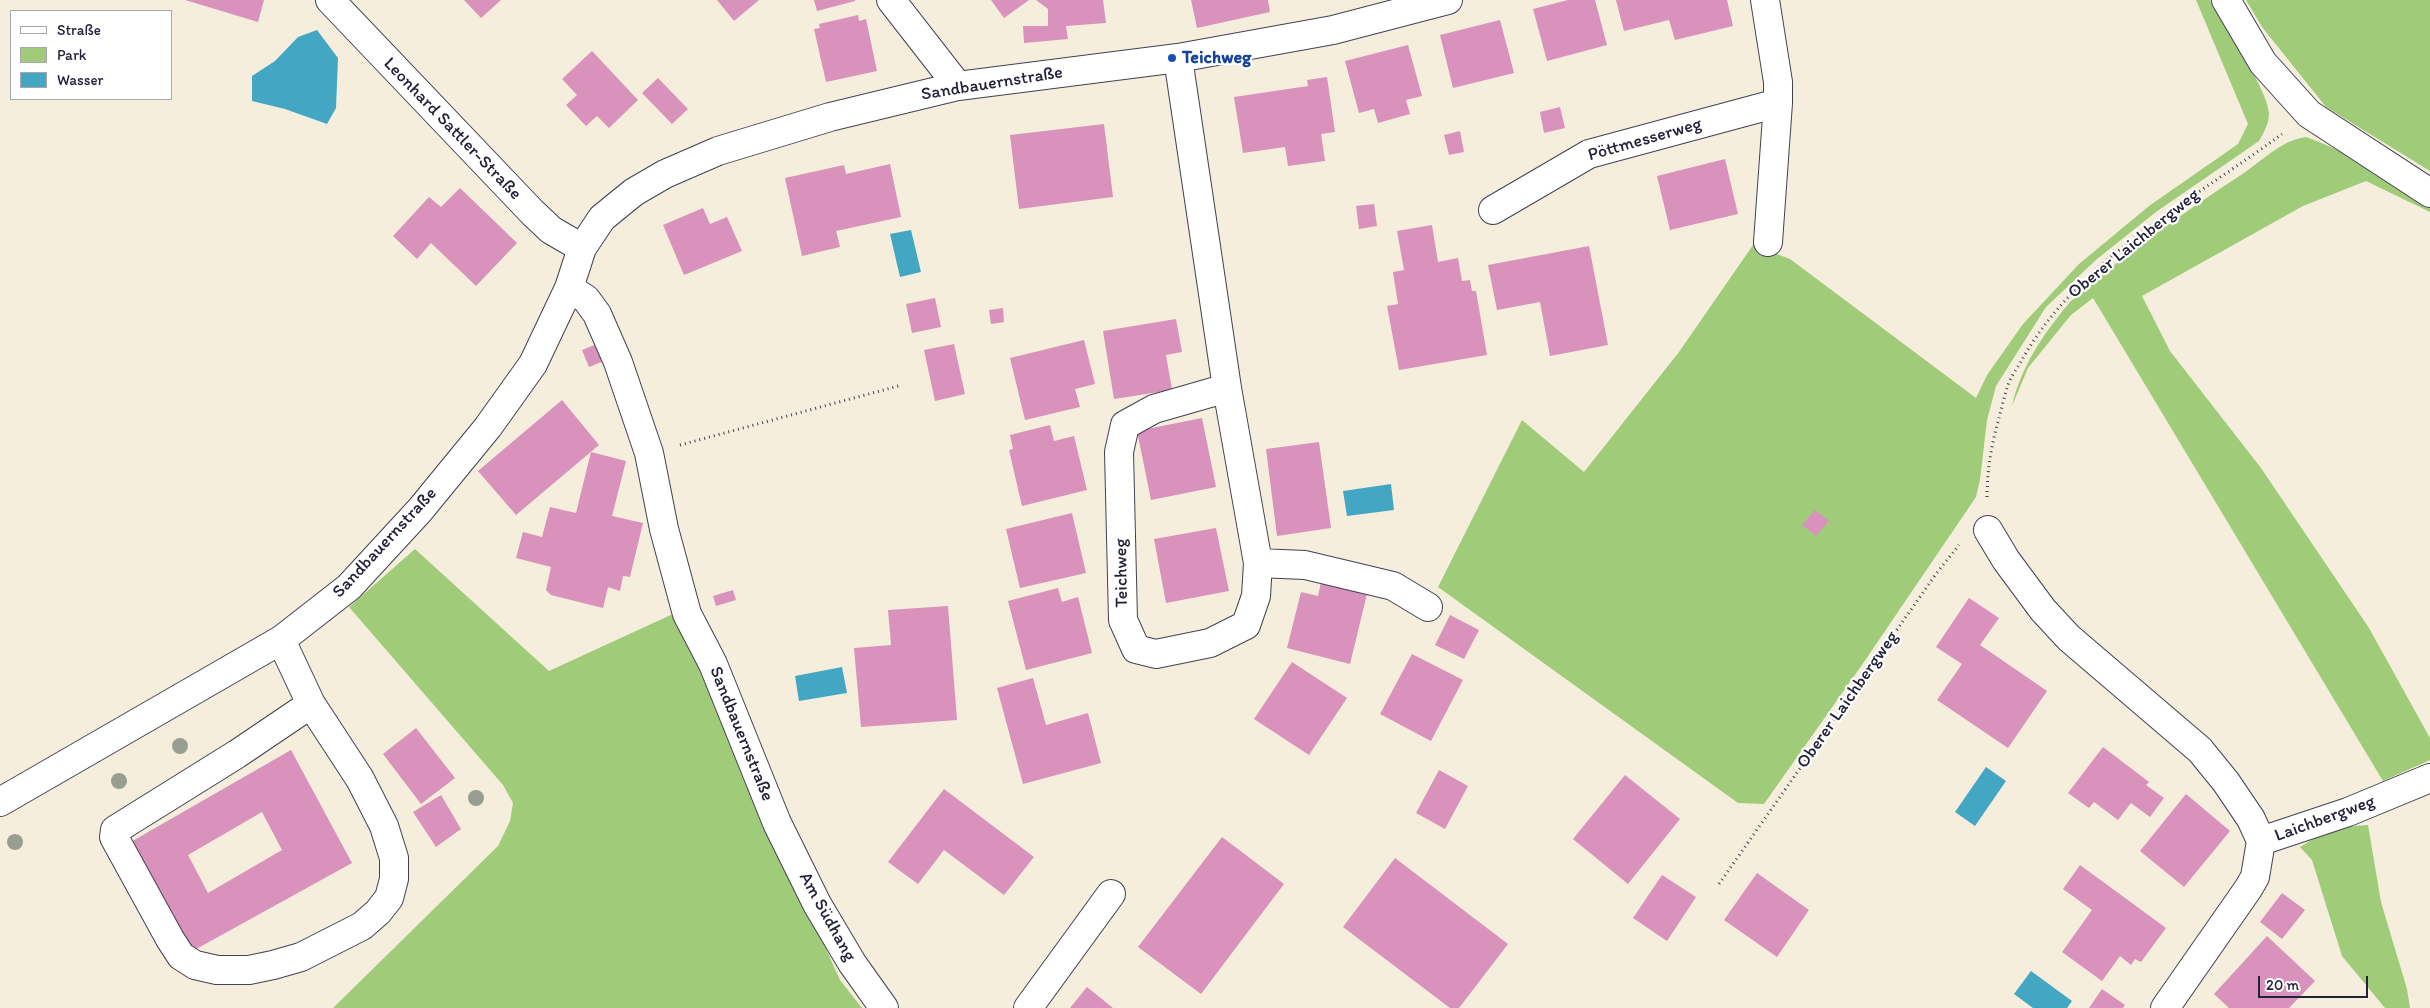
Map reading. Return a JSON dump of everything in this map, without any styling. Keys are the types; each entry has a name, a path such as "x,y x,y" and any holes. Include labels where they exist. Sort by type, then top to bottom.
{"street":[{"name":"Leonhard Sattler-Straße","path":"330,0 532,212 551,230 582,248"},
{"path":"891,0 958,86"},
{"name":"Sandbauernstraße","path":"0,802 281,640 349,587 420,510 488,427 533,364 568,288 582,248 602,218 634,192 665,174 718,151 830,117 958,86 1178,58 1333,30 1448,0"},
{"path":"1765,0 1778,82 1768,242"},
{"path":"2226,0 2263,63 2309,114 2430,193"},
{"name":"Teichweg","path":"1178,58 1227,388 1258,563 1256,596 1246,625 1210,643 1156,654 1136,649 1123,620 1119,452 1125,425 1154,409 1227,388"},
{"name":"Pöttmesserweg","path":"1493,210 1589,154 1778,103"},
{"name":"Sandbauernstraße","path":"568,288 586,299 598,314 618,362 649,454 664,529 687,614 713,664 777,823"},
{"path":"1988,530 2006,560 2044,610 2069,638 2200,750 2226,782 2251,819 2261,842"},
{"path":"1258,563 1305,565 1393,586 1428,607"},
{"path":"281,640 311,704 360,779 384,826 394,858 394,879 389,898 378,912 362,926 301,957 249,970 216,970 195,965 181,956 170,939 114,837 115,830 237,754 311,704"},
{"name":"Laichbergweg","path":"2165,1008 2255,877 2261,842 2348,812 2430,778"},
{"name":"Am Südhang","path":"777,823 817,904 852,963 884,1008"},
{"path":"1028,1008 1111,894"}],"path":[{"name":"Oberer Laichbergweg","path":"1719,884 1936,574 1958,546 1976,534 1988,530 1987,483 1994,438 2009,384 2034,338 2063,301 2102,265 2182,202 2246,160 2309,114"},
{"path":"649,454 902,385"}],"green space":[{"path":"2196,0 2210,0 2244,56 2261,89 2267,102 2269,113 2263,134 2259,141 2156,212 2097,259 2046,307 1996,386 1987,420 1980,480 1976,497 1864,662 1764,804 1738,803 1438,587 1522,420 1584,472 1679,352 1753,245 1790,259 1976,398 1987,375 2023,324 2079,264 2149,206 2238,144 2248,124"},
{"path":"2246,0 2430,0 2430,171 2326,107 2262,27"},
{"path":"2306,137 2353,158 2386,177 2430,205 2430,212 2366,181 2303,206 2142,296 2170,351 2261,468 2369,628 2430,738 2430,760 2383,781 2093,298 2071,315 2028,368 2012,406 2027,364 2051,326 2070,302 2111,267 2273,151 2289,142"},
{"path":"415,549 549,671 675,613 840,980 862,1008 333,1008 498,846 510,821 513,803 503,785 349,607"},
{"path":"2368,825 2381,902 2407,989 2410,1008 2385,1008 2342,956 2312,860 2300,847 2332,831"}],"water":[{"path":"317,30 338,58 336,108 327,124 285,109 252,101 252,76 275,61 298,37"},
{"path":"911,230 921,272 900,277 890,234"},
{"path":"1391,484 1394,510 1347,516 1343,491"},
{"path":"842,667 847,693 799,701 795,676"},
{"path":"1986,767 2006,781 1975,826 1955,812"},
{"path":"2031,971 2072,1001 2067,1008 2033,1008 2014,994"}],"building":[{"path":"185,0 264,0 258,22"},
{"path":"464,0 501,0 481,18"},
{"path":"717,0 759,0 734,21"},
{"path":"814,0 855,0 855,1 817,11"},
{"path":"991,0 1029,0 1004,18"},
{"path":"1036,0 1103,0 1106,23 1066,26 1068,39 1024,43 1023,26 1048,26 1048,9"},
{"path":"1191,0 1268,0 1270,12 1197,28"},
{"path":"1568,0 1595,0 1607,45 1547,61 1533,9"},
{"path":"1616,0 1727,0 1733,26 1675,40 1669,20 1624,31"},
{"path":"858,15 859,21 866,19 877,71 826,82 814,29 820,28 819,24"},
{"path":"1500,20 1514,73 1453,88 1440,35"},
{"path":"1408,45 1422,96 1406,100 1410,114 1378,123 1374,109 1359,113 1345,61"},
{"path":"592,51 638,100 609,128 597,116 586,126 566,105 577,95 562,79"},
{"path":"1327,77 1335,132 1321,134 1325,161 1288,166 1285,147 1243,153 1234,97 1308,86 1307,80"},
{"path":"658,78 688,109 672,124 642,93"},
{"path":"1560,107 1565,128 1544,133 1540,112"},
{"path":"1104,124 1113,197 1019,209 1010,135"},
{"path":"1460,131 1464,152 1449,155 1444,135"},
{"path":"1725,159 1738,214 1670,230 1657,176"},
{"path":"890,164 901,217 836,231 840,247 802,256 785,178 844,165 846,174"},
{"path":"460,188 517,243 476,286 431,243 417,259 393,236 429,197 441,207"},
{"path":"1374,204 1377,226 1359,229 1356,206"},
{"path":"703,208 710,224 727,217 742,251 684,275 663,225"},
{"path":"1432,225 1438,262 1458,258 1462,281 1470,280 1472,291 1476,291 1487,355 1399,370 1387,306 1398,304 1393,272 1404,270 1397,231"},
{"path":"1589,246 1608,345 1550,356 1540,302 1497,310 1488,265"},
{"path":"935,298 941,327 912,333 906,304"},
{"path":"1003,308 1004,322 991,324 989,310"},
{"path":"1176,319 1182,352 1166,355 1172,390 1114,399 1103,331"},
{"path":"1084,340 1095,384 1075,389 1080,407 1025,420 1010,358"},
{"path":"597,344 604,361 589,367 582,350"},
{"path":"954,344 965,394 935,401 924,350"},
{"path":"562,400 599,445 516,515 478,471"},
{"path":"1202,418 1216,487 1151,500 1137,431"},
{"path":"1050,425 1054,441 1074,436 1087,490 1022,506 1009,450 1013,449 1010,435"},
{"path":"1319,442 1331,528 1277,536 1266,449"},
{"path":"591,452 626,461 612,516 643,523 630,577 623,576 620,591 608,587 603,608 551,595 546,590 551,567 516,558 523,532 542,537 550,507 576,513"},
{"path":"1815,510 1829,521 1816,536 1802,525"},
{"path":"1072,513 1086,573 1020,588 1006,529"},
{"path":"1216,528 1229,591 1166,603 1154,539"},
{"path":"1321,582 1367,594 1350,664 1287,648 1301,592 1318,596"},
{"path":"1058,588 1062,602 1078,597 1092,653 1026,670 1008,601"},
{"path":"733,590 736,600 716,606 713,596"},
{"path":"1969,598 1999,618 1980,645 2047,691 2008,748 1937,700 1962,664 1936,647"},
{"path":"948,606 957,720 861,727 854,648 891,645 888,610"},
{"path":"1450,615 1479,630 1464,659 1435,645"},
{"path":"1412,654 1463,680 1431,741 1380,714"},
{"path":"1292,662 1347,698 1309,755 1254,719"},
{"path":"1033,678 1046,725 1088,713 1101,763 1023,784 997,688"},
{"path":"416,728 455,778 421,804 383,754"},
{"path":"2103,747 2149,782 2146,785 2164,798 2150,817 2131,803 2118,820 2094,802 2089,808 2068,793"},
{"path":"291,750 352,863 189,953 129,843","holes":["262,812 282,850 208,893 188,855"]},
{"path":"1439,770 1468,786 1445,829 1416,813"},
{"path":"1625,775 1680,819 1628,884 1573,839"},
{"path":"944,789 1034,857 1004,895 944,850 918,884 888,862"},
{"path":"2186,794 2230,831 2184,887 2140,851"},
{"path":"441,795 461,829 436,847 413,812"},
{"path":"1222,837 1284,884 1201,994 1138,947"},
{"path":"1395,858 1508,944 1459,1008 1450,1008 1343,927"},
{"path":"2080,865 2166,928 2141,962 2135,959 2131,965 2120,956 2102,981 2062,952 2092,910 2063,889"},
{"path":"1757,873 1809,910 1777,957 1724,920"},
{"path":"1662,875 1696,897 1667,941 1633,918"},
{"path":"2282,893 2305,910 2282,939 2260,922"},
{"path":"2267,936 2315,981 2289,1008 2229,1008 2214,994"},
{"path":"1087,987 1113,1008 1070,1008"},
{"path":"2102,989 2125,1005 2123,1008 2089,1008"}],"place":[{"name":"Teichweg","path":"1172,58"}]}
